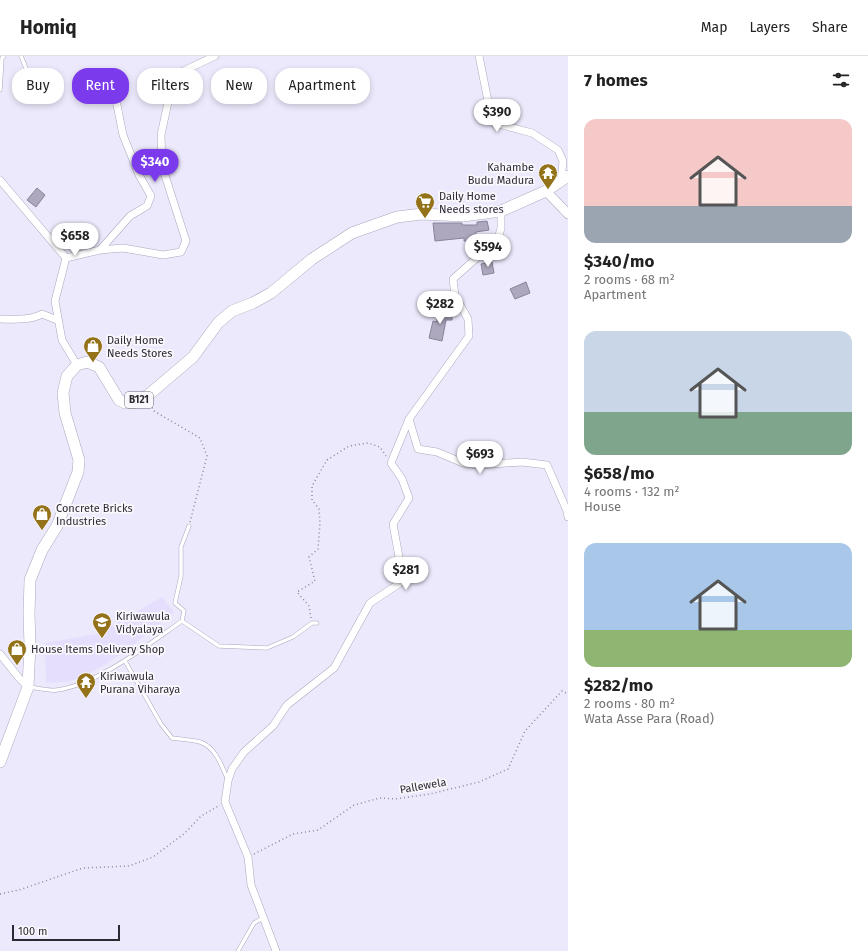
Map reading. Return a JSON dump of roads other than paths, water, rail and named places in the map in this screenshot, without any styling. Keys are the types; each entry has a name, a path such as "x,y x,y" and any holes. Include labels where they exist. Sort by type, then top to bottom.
{"main road":[{"name":"B121","path":"77,365 87,362 99,367 112,391 119,400 125,403 134,403 146,397 192,357 218,323 232,311 253,303 271,293 312,259 352,233 397,217 410,215 422,214 463,216 501,211 546,191 564,179"},
{"path":"0,762 28,687 30,645 30,580 42,550 57,526 78,472 79,460 65,413 63,393 66,376 77,365"}],"street":[{"path":"66,258 100,250 123,248 163,255 181,252 186,241 162,166 161,135 171,88 179,73 215,56"},
{"path":"479,56 490,111 495,123 532,133 558,150 563,161 564,179"},
{"path":"100,250 130,216 147,206 151,196 139,175 123,135 117,104"},
{"path":"0,180 66,258"},
{"path":"546,191 568,214"},
{"path":"276,951 251,885 248,857 225,802 228,780 232,769 244,752 273,726 287,705 334,668 370,603 400,584 399,557 393,524 409,498 402,479 391,462 409,419 469,336 468,319 455,296 453,279 498,239 501,228 501,211"},
{"path":"66,258 55,301 57,320 62,340 77,365"},
{"path":"0,319 27,318 42,314 57,320"},
{"path":"409,419 418,449 437,452 463,463 478,465 522,462 548,465 567,511 568,517"},
{"path":"0,654 28,687"}],"lane":[{"path":"0,90 2,58 4,56"},
{"path":"21,56 26,68"},
{"path":"28,687 56,690 80,684 125,661 182,621 184,611 175,603 181,576 181,547 189,526"},
{"path":"182,621 219,646 267,648 293,637 312,623 317,623"},
{"path":"125,661 161,724 172,738 201,742 207,746 217,757 228,780"},
{"path":"238,951 254,923 263,918"}],"place":[{"name":"Kahambe Budu Madura","path":"548,190"},
{"name":"Daily Home Needs stores","path":"425,219"},
{"name":"Daily Home Needs Stores","path":"93,363"},
{"name":"Concrete Bricks Industries","path":"42,531"},
{"name":"Kiriwawula Vidyalaya","path":"102,639"},
{"name":"House Items Delivery Shop","path":"17,666"},
{"name":"Kiriwawula Purana Viharaya","path":"86,699"}]}
